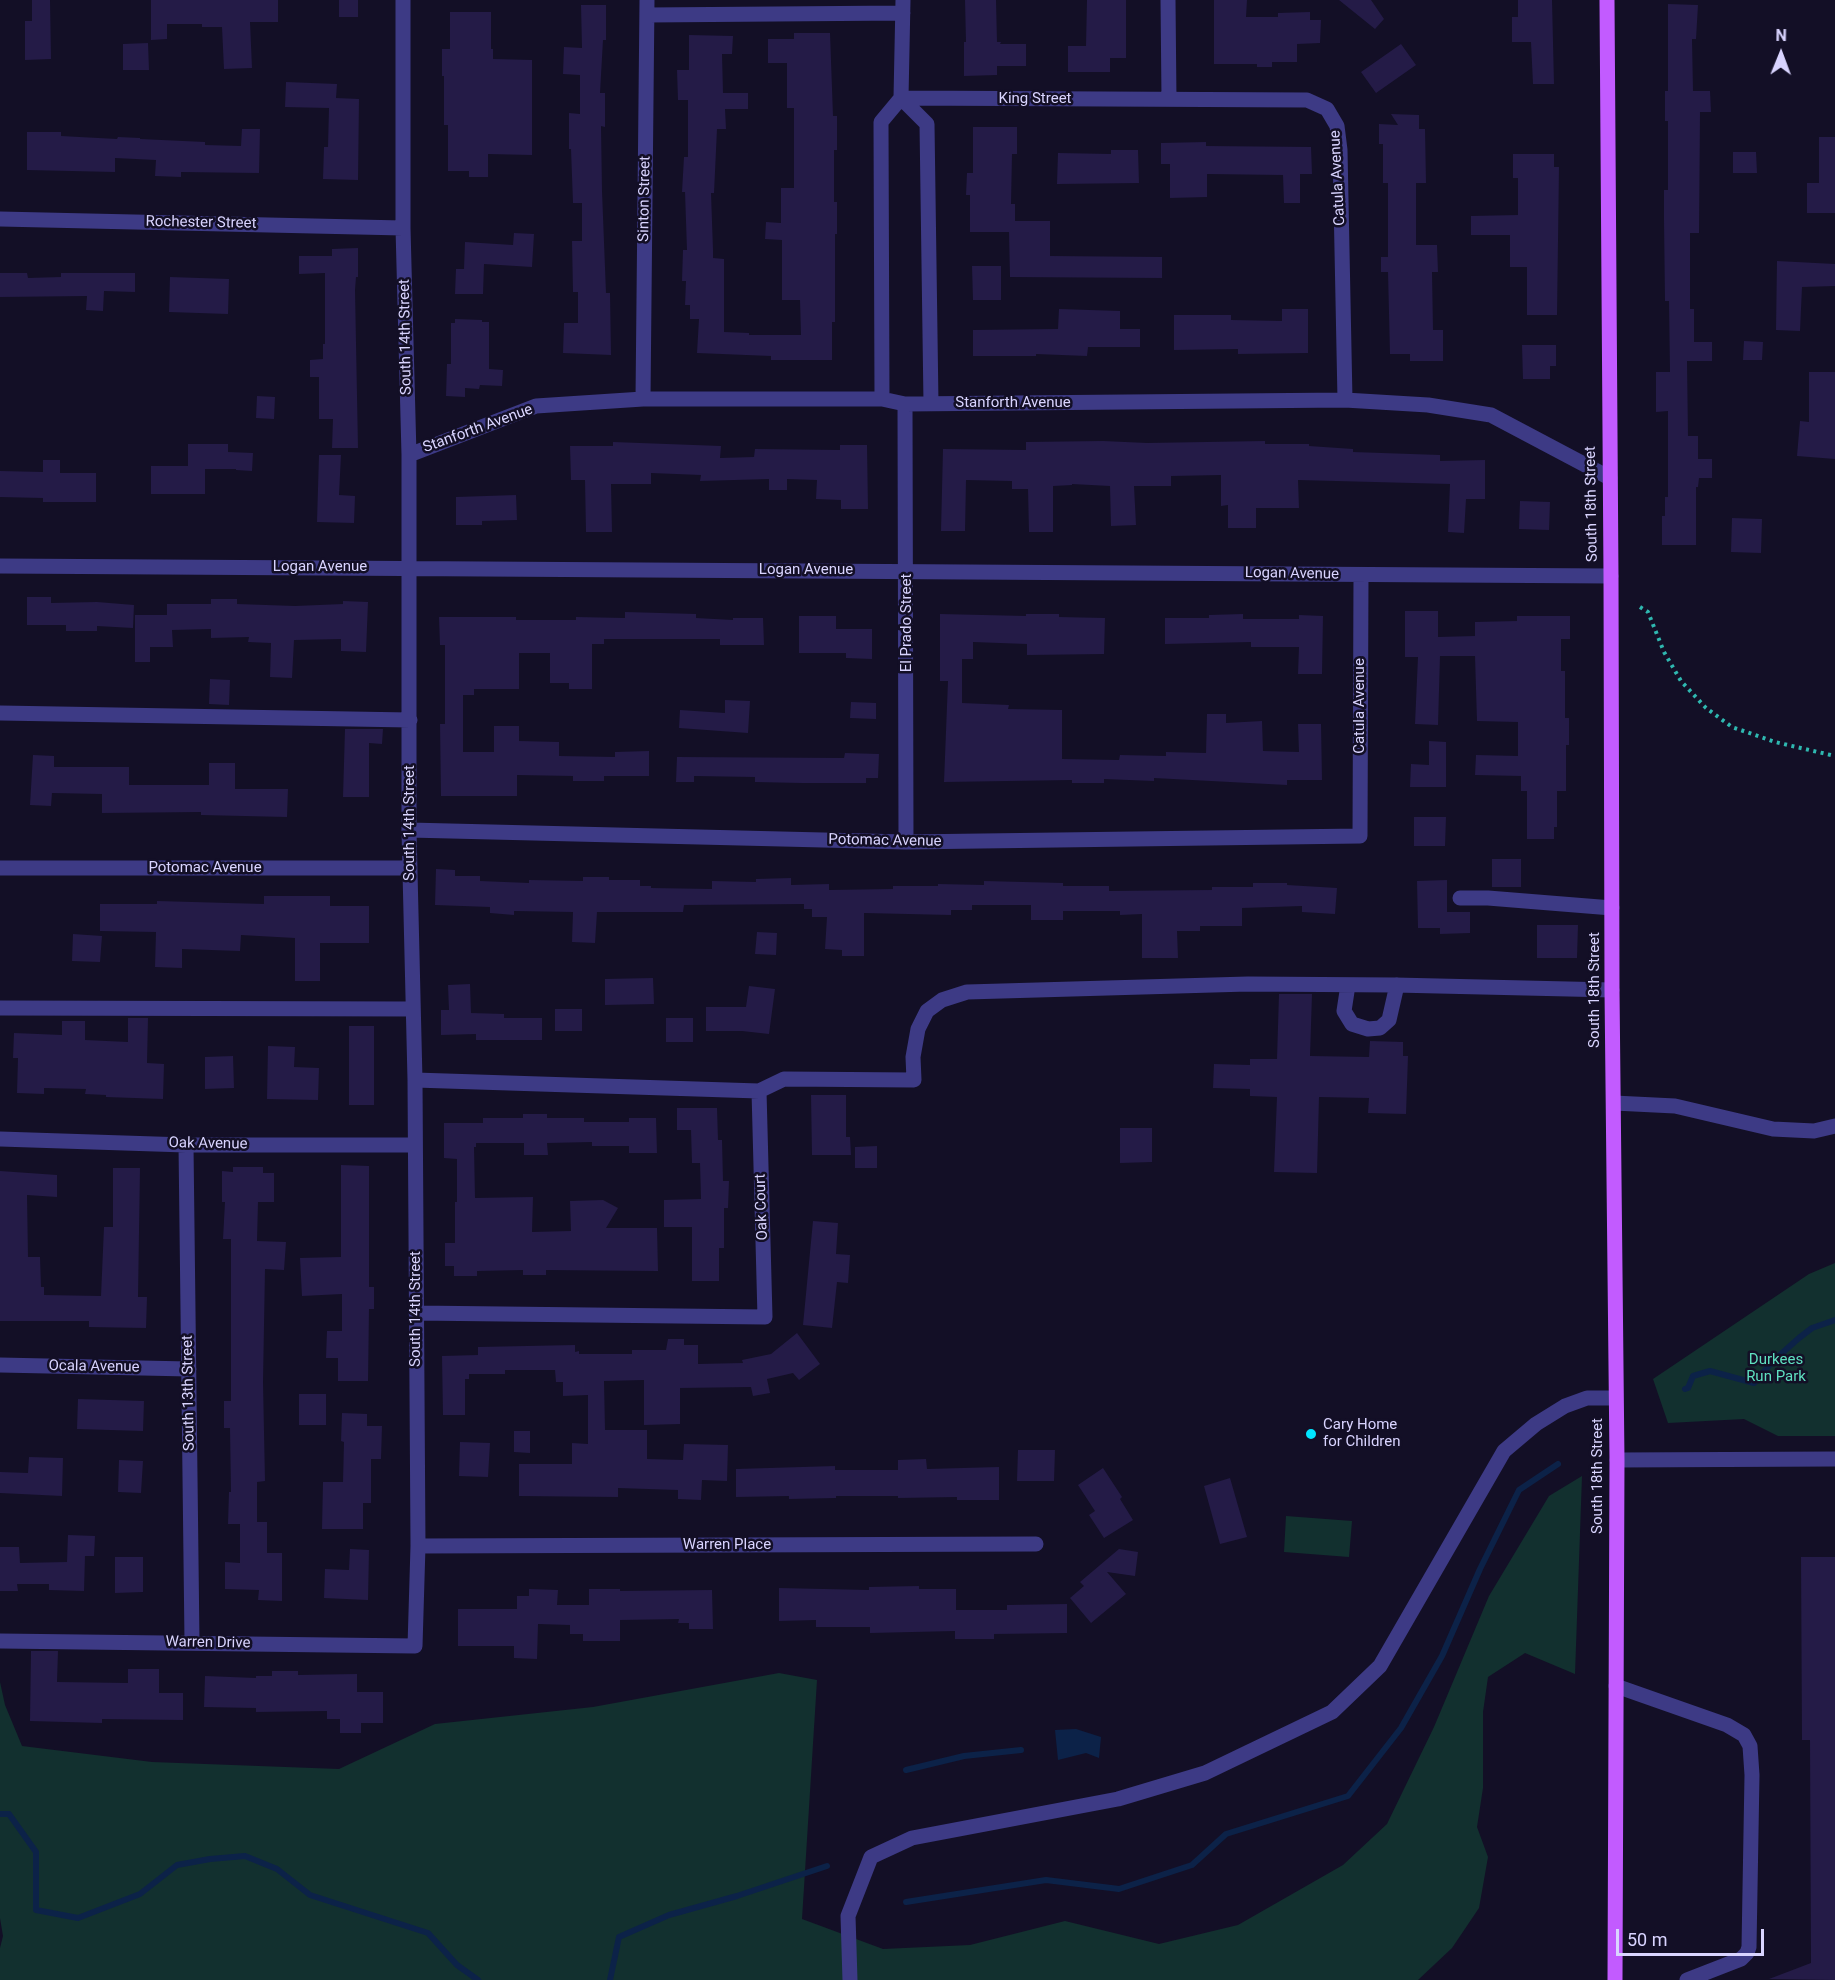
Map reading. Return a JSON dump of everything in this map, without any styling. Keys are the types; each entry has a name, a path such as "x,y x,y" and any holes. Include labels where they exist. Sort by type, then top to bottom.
{"main road":[{"name":"South 18th Street","path":"1606,0 1617,1460 1616,1980"}],"street":[{"name":"South 14th Street","path":"403,0 403,228 409,567 409,830 415,1080 418,1546 415,1646"},
{"path":"1168,0 1169,99"},
{"path":"647,8 903,6 901,98 881,122 882,399"},
{"name":"Sinton Street","path":"643,399 647,8"},
{"path":"901,98 927,124 931,404"},
{"name":"King Street","path":"901,98 1169,99"},
{"name":"Catula Avenue","path":"1169,99 1307,100 1327,109 1337,126 1340,150 1345,400"},
{"name":"Rochester Street","path":"0,219 403,228"},
{"name":"Stanforth Avenue","path":"408,455 536,406 643,399 882,399 905,404 1345,400 1428,405 1491,415 1610,478"},
{"name":"El Prado Street","path":"905,404 906,843"},
{"name":"Logan Avenue","path":"0,566 1611,576"},
{"name":"Catula Avenue","path":"1360,575 1360,836"},
{"path":"0,714 410,720"},
{"name":"Potomac Avenue","path":"409,830 906,843 1360,836"},
{"name":"Potomac Avenue","path":"0,868 410,868"},
{"path":"1460,898 1488,898 1612,908"},
{"path":"415,1080 759,1091 784,1079 914,1080 913,1057 918,1029 927,1011 942,1000 967,992 1248,984 1612,990"},
{"path":"1348,985 1344,1011 1352,1024 1368,1029 1380,1028 1389,1020 1397,985"},
{"path":"0,1008 412,1009"},
{"name":"Oak Court","path":"416,1313 765,1317 759,1091"},
{"path":"1614,1103 1675,1106 1773,1129 1814,1131 1835,1126"},
{"name":"Oak Avenue","path":"0,1139 186,1144 415,1145"},
{"name":"South 13th Street","path":"186,1144 192,1642"},
{"name":"Ocala Avenue","path":"0,1365 189,1369"},
{"path":"850,1980 848,1916 871,1857 912,1839 1118,1799 1205,1773 1332,1712 1380,1666 1504,1451 1536,1424 1564,1406 1587,1398 1615,1398"},
{"path":"1617,1460 1835,1459"},
{"name":"Warren Place","path":"418,1546 1036,1544"},
{"name":"Warren Drive","path":"0,1641 415,1646"},
{"path":"1616,1686 1727,1725 1744,1735 1750,1746 1752,1775 1749,1947 1741,1959 1688,1980"}],"path":[{"path":"1640,607 1648,612 1664,652 1682,681 1706,708 1732,727 1775,741 1835,756"}],"green space":[{"name":"Durkees Run Park","path":"1835,1263 1835,1436 1778,1436 1744,1419 1668,1423 1653,1379 1809,1274"},
{"path":"1582,1476 1575,1674 1525,1653 1488,1677 1483,1712 1483,1788 1477,1827 1488,1857 1479,1908 1452,1948 1418,1980 0,1980 0,1948 3,1936 0,1918 0,1682 5,1705 22,1746 152,1762 339,1769 435,1724 593,1707 779,1673 817,1680 802,1919 883,1949 970,1945 1065,1921 1159,1944 1238,1925 1343,1865 1387,1824 1434,1727 1489,1596 1549,1496"},
{"path":"1286,1516 1352,1521 1349,1557 1284,1552"}],"water":[{"path":"1076,1729 1101,1737 1099,1758 1086,1753 1058,1760 1055,1730"}],"building":[{"path":"32,0 50,0 51,59 25,60 25,21 32,21"},
{"path":"151,0 278,0 278,22 250,22 252,68 224,69 222,27 202,27 202,24 167,24 167,39 151,40"},
{"path":"339,0 358,0 358,17 339,17"},
{"path":"965,0 996,0 997,42 1026,44 1026,66 997,66 997,75 964,76"},
{"path":"1087,0 1126,0 1126,58 1110,58 1110,72 1068,72 1068,46 1086,46"},
{"path":"1214,0 1247,0 1246,17 1278,17 1278,13 1310,12 1310,20 1321,20 1320,43 1297,44 1297,62 1272,62 1272,67 1257,67 1257,64 1214,64"},
{"path":"1339,0 1371,0 1384,19 1375,29"},
{"path":"1518,0 1552,0 1554,84 1533,84 1531,42 1512,42 1512,17 1518,17"},
{"path":"1668,4 1698,5 1696,39 1692,39 1693,91 1710,91 1711,112 1700,112 1699,233 1690,233 1690,309 1694,309 1694,342 1712,342 1712,361 1687,361 1688,436 1698,436 1698,459 1712,459 1712,478 1699,478 1698,487 1696,487 1696,545 1662,545 1662,516 1665,516 1665,497 1668,497 1668,411 1656,412 1656,372 1670,372 1669,301 1665,301 1664,220 1664,190 1668,190 1668,121 1665,121 1665,91 1668,91"},
{"path":"581,5 606,5 606,40 603,40 600,93 605,93 605,127 601,126 602,191 606,293 610,293 611,355 563,353 564,323 578,323 578,292 573,292 572,241 582,241 582,203 573,203 571,149 569,149 569,113 580,114 580,75 563,74 564,47 582,48"},
{"path":"450,12 491,12 493,59 532,60 532,155 488,154 488,177 469,177 469,171 448,171 448,125 444,125 442,49 450,49"},
{"path":"794,33 830,33 833,116 837,116 837,150 834,150 834,202 837,202 837,234 835,234 835,322 832,322 832,360 771,360 771,356 697,353 699,319 690,319 690,305 685,305 686,281 682,281 683,250 687,250 685,192 682,192 684,157 688,157 688,100 678,100 677,70 689,70 689,35 733,36 732,54 722,54 723,93 748,93 748,109 725,109 726,129 717,129 714,193 711,193 713,258 724,259 724,332 749,333 749,335 801,335 800,300 782,300 782,240 765,239 766,222 781,223 781,188 794,188 794,108 787,108 787,63 768,63 768,39 794,39"},
{"path":"148,43 149,70 123,70 123,44"},
{"path":"1401,44 1416,65 1376,93 1361,72"},
{"path":"286,82 337,84 336,98 359,99 358,180 323,179 324,147 328,147 329,108 285,107"},
{"path":"1391,114 1419,115 1419,129 1425,129 1426,183 1416,183 1416,245 1437,245 1438,272 1432,272 1433,330 1443,330 1443,361 1410,361 1410,354 1390,354 1388,272 1381,272 1381,257 1388,257 1388,183 1383,183 1383,144 1379,144 1379,124 1398,125"},
{"path":"973,127 1017,127 1017,154 1012,154 1011,204 1015,204 1015,221 1050,221 1050,256 1162,257 1162,278 1010,277 1009,232 970,232 970,195 966,195 967,173 973,173"},
{"path":"242,129 260,129 259,173 181,172 181,177 155,176 156,160 115,158 115,172 27,170 27,132 61,132 61,136 140,138 205,142 205,145 241,146"},
{"path":"1819,137 1835,137 1835,213 1807,213 1807,183 1819,183"},
{"path":"1206,142 1206,146 1311,147 1312,174 1300,174 1300,203 1284,203 1283,175 1207,174 1207,197 1170,198 1170,164 1161,164 1161,143"},
{"path":"1111,150 1138,150 1139,183 1057,184 1058,153 1111,154"},
{"path":"1733,152 1756,152 1757,173 1733,173"},
{"path":"1513,154 1554,154 1554,167 1559,167 1557,315 1527,315 1527,267 1510,267 1510,235 1471,235 1471,216 1518,215 1518,178 1513,178"},
{"path":"514,233 534,234 532,267 484,264 483,294 455,294 456,269 464,269 465,242 513,245"},
{"path":"358,248 358,277 356,277 355,290 358,448 332,448 333,419 319,419 319,377 310,377 310,360 323,359 325,273 299,274 299,256 332,256 332,249"},
{"path":"1777,261 1835,264 1835,286 1802,287 1800,331 1776,330"},
{"path":"972,266 1001,266 1001,300 973,300"},
{"path":"0,273 27,273 28,278 61,277 61,273 135,273 135,292 104,291 103,311 86,310 87,296 0,297"},
{"path":"170,277 229,279 228,314 169,312"},
{"path":"1059,309 1120,311 1120,329 1140,329 1140,347 1088,347 1087,356 1036,354 1036,356 973,356 973,330 1058,329"},
{"path":"1282,309 1308,309 1308,353 1238,354 1238,349 1174,350 1174,315 1231,315 1231,320 1282,321"},
{"path":"455,319 489,322 489,369 503,370 502,386 480,385 479,389 465,388 465,397 446,396 447,364 451,364 451,323 455,323"},
{"path":"1744,341 1763,342 1762,360 1743,360"},
{"path":"1522,345 1556,345 1556,366 1550,366 1550,379 1523,379"},
{"path":"1809,372 1835,372 1835,459 1797,456 1800,421 1809,422"},
{"path":"257,396 275,397 274,419 256,418"},
{"path":"1265,441 1265,444 1309,444 1309,446 1353,449 1353,452 1440,455 1440,461 1485,460 1485,499 1466,499 1464,533 1448,532 1450,484 1298,480 1299,508 1256,508 1256,528 1228,528 1228,505 1221,506 1221,475 1171,476 1171,486 1134,486 1136,525 1111,526 1110,486 1072,484 1053,486 1053,532 1029,532 1028,489 1012,489 1012,481 966,480 965,531 941,531 943,449 1026,450 1026,442 1147,443"},
{"path":"613,442 721,446 720,458 754,457 755,449 840,450 840,445 867,445 868,509 841,509 841,500 816,499 817,480 787,479 787,490 769,490 769,479 700,481 701,475 651,473 651,484 611,484 612,532 586,532 585,480 571,480 570,446 613,446"},
{"path":"188,444 228,444 228,452 253,453 252,471 205,469 205,494 151,494 151,466 188,466"},
{"path":"319,455 341,455 339,495 355,496 354,523 317,522"},
{"path":"43,460 60,460 60,473 96,473 96,502 43,502 43,498 0,497 0,471 43,472"},
{"path":"516,495 517,520 482,521 482,525 456,525 456,497"},
{"path":"1520,501 1550,502 1549,530 1519,529"},
{"path":"1732,518 1762,519 1761,553 1731,552"},
{"path":"27,597 51,597 51,603 97,602 134,605 133,628 97,626 97,631 66,631 66,625 27,625"},
{"path":"211,599 237,599 237,604 295,606 343,604 343,601 368,602 366,652 341,651 341,639 294,640 292,678 270,677 271,643 248,642 249,637 211,638 211,629 172,630 173,647 150,647 150,662 135,662 135,615 167,615 167,604 211,604"},
{"path":"1405,611 1438,611 1438,637 1475,636 1475,622 1517,621 1517,616 1570,616 1570,639 1561,639 1561,671 1565,671 1565,718 1569,718 1569,745 1566,745 1566,791 1557,791 1557,827 1554,827 1554,839 1527,839 1527,791 1521,791 1521,776 1475,775 1476,755 1518,756 1518,722 1477,721 1475,656 1440,656 1438,725 1415,724 1418,657 1405,657"},
{"path":"625,612 696,614 696,618 733,620 733,618 763,618 764,645 720,645 720,639 604,639 604,644 592,644 592,689 569,689 569,683 550,683 550,653 519,653 519,689 474,689 474,695 463,695 463,752 494,752 494,726 519,726 519,741 559,742 559,756 615,757 615,752 649,751 649,776 604,776 604,781 573,781 573,776 517,775 517,796 441,796 440,724 445,724 445,645 440,645 439,617 576,620 576,617 625,618"},
{"path":"940,614 1026,616 1026,614 1059,614 1059,617 1105,618 1104,654 1027,655 1027,644 973,642 973,659 962,659 962,703 1009,705 1008,709 1062,710 1062,759 1119,760 1120,755 1166,756 1166,752 1206,753 1207,714 1226,714 1226,723 1262,721 1263,751 1299,752 1298,724 1321,724 1322,780 1287,780 1287,785 1154,778 1154,781 1104,779 1104,783 1072,783 1072,780 944,782 948,681 940,681"},
{"path":"1243,614 1243,619 1299,619 1299,615 1323,616 1322,674 1298,674 1299,647 1251,647 1251,642 1165,644 1165,618 1209,618 1209,615"},
{"path":"799,616 836,616 836,629 872,629 872,659 846,658 846,653 799,653"},
{"path":"210,679 230,680 229,705 209,704"},
{"path":"725,700 750,701 748,733 679,728 680,710 725,713"},
{"path":"851,702 876,703 876,719 850,718"},
{"path":"345,729 383,729 382,744 369,743 369,797 343,797"},
{"path":"1429,741 1446,742 1446,787 1410,787 1411,764 1429,765"},
{"path":"845,753 879,754 878,778 866,778 866,783 802,783 755,782 755,777 694,776 694,782 676,782 677,757 844,758"},
{"path":"33,755 54,756 54,767 129,767 129,785 209,785 209,763 235,763 235,789 288,789 287,817 201,815 201,812 102,813 102,794 52,793 51,806 30,805"},
{"path":"1414,817 1446,817 1445,846 1414,846"},
{"path":"1492,859 1521,859 1521,887 1492,887"},
{"path":"436,869 455,870 455,876 480,876 480,881 529,883 529,880 583,881 583,877 609,877 609,880 640,880 640,886 651,886 651,888 712,889 712,881 756,882 756,879 791,878 791,885 829,884 829,890 893,889 893,886 938,886 938,884 984,885 984,881 1063,883 1063,886 1109,886 1109,891 1212,890 1212,887 1253,887 1253,883 1287,883 1287,885 1337,888 1335,914 1302,912 1302,906 1242,908 1242,926 1200,926 1200,931 1177,931 1178,958 1142,958 1142,914 1120,915 1120,911 1063,911 1063,920 1031,920 1031,905 972,905 972,910 951,910 951,915 864,913 864,956 842,956 842,950 825,949 827,917 812,917 812,909 804,909 804,904 684,905 683,912 597,912 595,943 572,942 573,912 514,911 514,915 490,913 490,907 435,905"},
{"path":"1447,880 1447,912 1470,912 1470,933 1440,934 1440,928 1418,928 1417,881"},
{"path":"264,896 330,896 330,906 369,906 369,943 320,943 320,981 295,981 295,938 241,935 240,951 182,949 182,968 155,967 156,932 100,931 100,904 157,904 157,901 264,904"},
{"path":"1537,925 1578,925 1577,958 1537,958"},
{"path":"757,932 777,933 776,955 755,954"},
{"path":"73,934 102,936 100,962 72,961"},
{"path":"653,978 654,1004 605,1005 605,979"},
{"path":"470,984 471,1013 504,1014 504,1018 542,1018 542,1040 476,1040 476,1034 441,1035 441,1010 449,1010 448,985"},
{"path":"749,986 775,989 769,1034 706,1031 706,1007 746,1007"},
{"path":"1279,994 1312,994 1310,1056 1369,1057 1370,1041 1403,1042 1403,1056 1408,1056 1406,1114 1368,1113 1369,1098 1319,1097 1317,1173 1274,1172 1277,1097 1250,1096 1250,1089 1213,1088 1214,1064 1250,1065 1250,1059 1277,1059"},
{"path":"555,1009 582,1009 582,1031 555,1031"},
{"path":"128,1018 148,1018 147,1063 164,1064 163,1099 106,1097 106,1095 85,1094 86,1089 44,1088 44,1094 17,1093 18,1058 13,1058 14,1033 62,1035 62,1021 85,1021 85,1040 128,1042"},
{"path":"666,1018 693,1018 693,1042 666,1042"},
{"path":"349,1026 374,1026 374,1105 349,1105"},
{"path":"268,1046 295,1047 294,1067 319,1068 318,1100 267,1099"},
{"path":"233,1056 234,1088 205,1089 205,1057"},
{"path":"811,1095 846,1095 846,1137 850,1137 851,1155 812,1155"},
{"path":"677,1108 717,1108 718,1140 722,1140 723,1181 729,1181 728,1208 724,1208 724,1248 719,1248 719,1281 692,1281 692,1227 664,1227 664,1200 701,1199 700,1163 692,1163 691,1130 677,1130"},
{"path":"523,1114 547,1114 547,1118 584,1118 584,1122 629,1122 629,1118 656,1118 657,1153 629,1153 629,1146 592,1146 592,1142 547,1143 548,1155 524,1155 524,1143 476,1143 474,1147 475,1198 533,1197 532,1232 571,1231 570,1201 603,1200 618,1208 606,1228 657,1228 658,1271 546,1270 546,1275 523,1275 523,1270 477,1271 477,1276 454,1276 454,1266 445,1266 445,1243 455,1243 457,1159 444,1158 444,1123 483,1123 483,1118 523,1118"},
{"path":"1120,1128 1152,1128 1152,1162 1120,1163"},
{"path":"877,1146 877,1168 855,1168 855,1147"},
{"path":"341,1165 369,1166 369,1287 374,1287 374,1309 369,1309 368,1381 338,1381 338,1358 326,1358 327,1331 342,1331 342,1294 302,1296 300,1258 341,1257"},
{"path":"233,1167 263,1167 263,1173 274,1173 274,1202 258,1202 257,1241 286,1242 284,1270 265,1269 263,1382 265,1481 257,1482 257,1522 267,1522 267,1553 282,1553 282,1601 258,1600 259,1590 225,1589 225,1562 240,1563 240,1524 228,1524 229,1492 231,1492 230,1428 224,1428 224,1401 231,1401 231,1239 223,1239 225,1202 222,1202 222,1171 233,1172"},
{"path":"113,1168 140,1168 138,1297 147,1297 146,1328 89,1327 89,1321 0,1321 0,1171 57,1175 57,1197 27,1195 28,1257 40,1257 41,1287 44,1287 44,1295 101,1296 104,1227 113,1227"},
{"path":"813,1221 838,1223 836,1254 850,1255 848,1283 837,1282 832,1328 803,1325"},
{"path":"797,1333 820,1364 799,1380 793,1373 767,1379 770,1393 753,1396 751,1387 680,1388 680,1424 644,1425 644,1380 604,1381 605,1430 647,1430 647,1459 683,1460 684,1444 728,1445 727,1481 702,1480 701,1500 678,1499 678,1490 618,1488 618,1497 519,1496 519,1464 572,1464 572,1443 588,1444 588,1395 563,1396 563,1382 556,1382 555,1370 505,1370 505,1374 469,1374 469,1379 465,1379 465,1415 443,1415 442,1356 478,1355 478,1347 575,1345 575,1352 579,1351 579,1354 632,1354 632,1350 666,1350 668,1339 684,1339 684,1345 698,1345 698,1364 743,1363 742,1360 771,1354"},
{"path":"299,1394 326,1394 326,1425 299,1425"},
{"path":"78,1399 144,1401 143,1431 77,1429"},
{"path":"342,1413 367,1414 367,1426 382,1426 381,1459 371,1459 371,1503 363,1503 363,1529 322,1529 323,1482 343,1482"},
{"path":"514,1431 530,1431 530,1453 514,1452"},
{"path":"460,1442 490,1443 488,1477 459,1476"},
{"path":"1018,1450 1055,1450 1054,1481 1017,1481"},
{"path":"29,1457 63,1458 62,1496 0,1493 0,1472 28,1473"},
{"path":"926,1459 927,1469 999,1467 999,1500 957,1500 957,1497 898,1498 898,1496 789,1499 789,1496 736,1497 736,1469 835,1466 835,1470 898,1470 898,1460"},
{"path":"119,1460 143,1461 141,1493 118,1492"},
{"path":"1103,1468 1122,1497 1120,1499 1133,1520 1104,1538 1089,1515 1095,1511 1078,1485"},
{"path":"1230,1478 1247,1537 1220,1544 1204,1486"},
{"path":"68,1535 95,1536 94,1556 85,1556 84,1591 49,1590 49,1584 17,1584 18,1591 0,1591 0,1547 19,1547 20,1563 67,1562"},
{"path":"350,1549 369,1550 368,1600 324,1598 325,1569 349,1570"},
{"path":"1119,1549 1138,1552 1135,1576 1107,1572 1126,1594 1091,1623 1070,1598 1084,1586 1080,1582"},
{"path":"115,1557 143,1557 143,1592 115,1593"},
{"path":"1801,1557 1835,1557 1835,1980 1769,1979 1811,1963 1810,1740 1802,1740"},
{"path":"919,1586 919,1589 956,1589 956,1610 1007,1610 1007,1605 1067,1604 1067,1633 994,1634 994,1639 955,1639 955,1631 870,1633 870,1627 816,1627 816,1620 779,1621 779,1588 869,1590 869,1587"},
{"path":"529,1589 558,1590 557,1605 589,1605 589,1589 712,1590 713,1629 689,1629 689,1623 678,1623 679,1619 620,1620 620,1641 583,1641 583,1634 570,1634 570,1625 538,1624 537,1659 514,1658 514,1646 458,1646 458,1609 517,1609 517,1596 529,1596"},
{"path":"31,1651 58,1651 57,1682 128,1683 128,1669 159,1669 159,1693 183,1693 183,1720 102,1719 102,1723 30,1721"},
{"path":"272,1671 298,1671 298,1675 357,1674 357,1692 383,1692 383,1723 361,1723 361,1733 340,1733 340,1719 327,1719 327,1711 256,1712 256,1708 204,1707 205,1676 256,1678 256,1676 272,1676"}],"waterway":[{"path":"1685,1389 1688,1388 1693,1376 1710,1371 1754,1383 1772,1362 1799,1338 1812,1328 1835,1320"},
{"path":"906,1902 1046,1880 1119,1889 1192,1865 1226,1834 1348,1796 1401,1728 1442,1656 1480,1569 1519,1490 1558,1464"},
{"path":"906,1770 964,1756 1021,1750"},
{"path":"0,1814 9,1814 36,1852 36,1910 78,1918 140,1894 177,1865 245,1856 277,1869 310,1895 428,1933 457,1965 478,1980"},
{"path":"610,1980 619,1937 669,1915 737,1896 827,1866"}],"place":[{"name":"Cary Home for Children","path":"1311,1434"}]}
